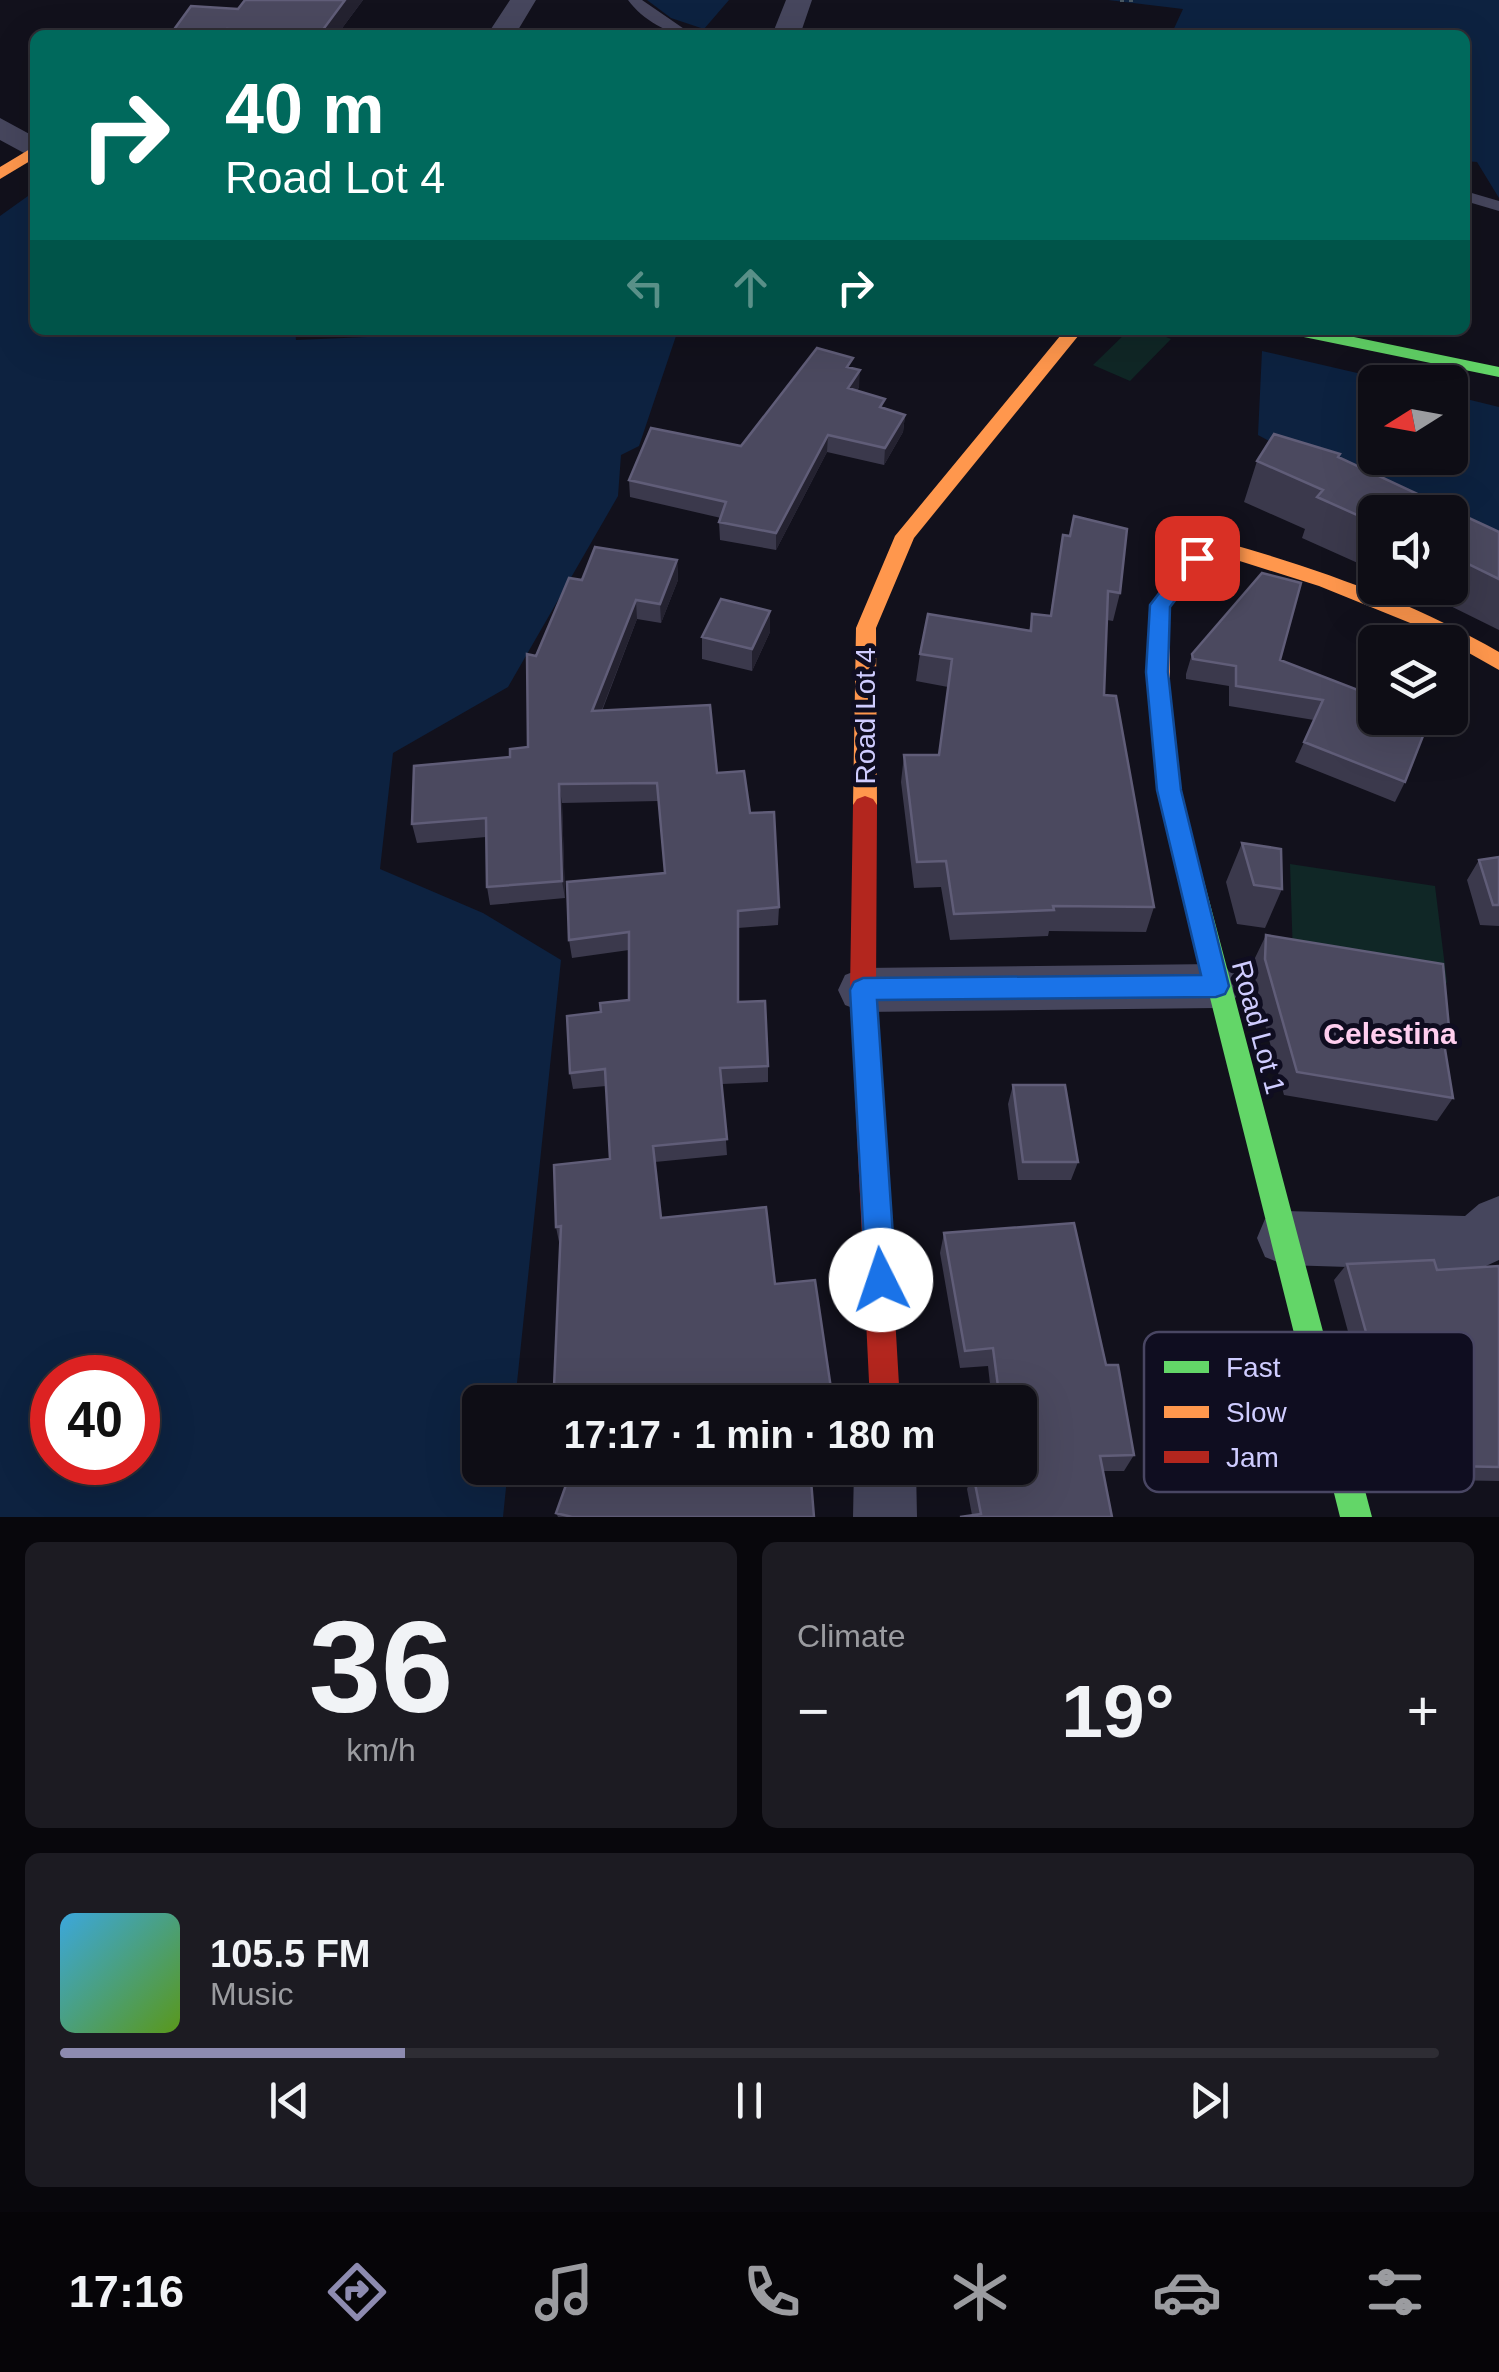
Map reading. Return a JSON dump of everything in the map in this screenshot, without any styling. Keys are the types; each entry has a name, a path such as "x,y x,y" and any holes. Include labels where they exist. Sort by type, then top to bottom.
{"street":[{"path":"504,30 523,0"},
{"path":"788,30 800,0"},
{"path":"0,126 30,147"},
{"path":"0,174 30,153"},
{"name":"Road Lot 4","path":"884,1385 863,990 866,628 905,536 1070,335"},
{"path":"1318,335 1499,372"},
{"name":"Road Lot 1","path":"1309,1332 1216,986 1169,790 1157,672 1160,605 1197,558 1227,550 1326,582 1437,626 1499,662"},
{"path":"863,990 1216,986"},
{"path":"1285,1238 1474,1244 1499,1224"},
{"path":"885,1485 885,1517"},
{"name":"Road Lot 1","path":"1350,1492 1356,1517"}],"lane":[{"path":"635,0 642,10 677,30"},
{"path":"1470,197 1499,206"}],"path":[{"path":"1120,0 1136,0"}],"green space":[{"path":"1124,335 1161,335 1171,339 1130,381 1093,365"},
{"path":"1290,864 1435,886 1447,983 1293,957"}],"water":[{"path":"647,0 729,0 704,29 671,18"},
{"path":"1108,0 1499,0 1499,198 1477,162 1470,161 1470,30 1173,30 1183,9"},
{"path":"30,195 30,335 296,335 296,340 378,335 676,335 639,446 621,455 618,496 508,687 393,753 380,869 483,913 561,960 517,1385 462,1385 462,1485 506,1485 503,1517 0,1517 0,216"},
{"path":"1262,351 1358,373 1358,475 1468,475 1468,399 1499,407 1499,564 1468,531 1468,495 1371,495 1258,435"}],"building":[{"path":"245,0 345,0 323,30 174,30 191,6 238,9"},
{"path":"817,348 853,358 847,367 860,370 848,388 885,399 880,407 905,415 885,448 828,435 776,533 719,522 726,502 629,480 651,428 741,446"},
{"path":"1274,434 1340,454 1338,457 1358,466 1358,475 1377,475 1420,495 1358,495 1358,515 1317,497 1323,490 1257,461"},
{"path":"1074,516 1127,529 1120,593 1108,591 1104,695 1116,696 1154,907 1053,906 1054,910 954,914 946,861 917,862 904,755 939,755 952,659 920,654 928,614 1031,631 1032,614 1051,616 1063,535 1070,536"},
{"path":"1468,518 1499,532 1499,579 1468,564"},
{"path":"595,547 677,560 660,604 636,600 592,711 710,705 717,773 744,771 750,813 774,812 779,907 738,911 738,1002 765,1001 768,1066 720,1068 727,1139 653,1146 661,1218 766,1207 775,1284 815,1280 830,1385 554,1385 561,1226 556,1227 554,1165 610,1159 605,1069 570,1073 567,1016 601,1012 600,1003 629,1000 629,932 569,940 567,882 665,873 657,783 559,784 562,881 487,887 486,818 412,824 414,766 510,757 510,749 528,747 527,654 536,656 569,578 582,580"},
{"path":"1262,573 1301,583 1280,660 1358,690 1358,735 1423,735 1405,782 1304,742 1323,700 1236,686 1236,666 1193,659 1192,654"},
{"path":"721,599 770,611 752,649 702,637"},
{"path":"1242,843 1281,849 1282,889 1254,885"},
{"path":"1499,857 1499,905 1493,905 1479,860"},
{"path":"1266,935 1443,964 1450,1038 1443,1037 1453,1098 1297,1072 1265,959"},
{"path":"1013,1085 1065,1085 1078,1162 1023,1162"},
{"path":"1074,1223 1106,1365 1118,1365 1134,1455 1100,1456 1112,1517 960,1517 981,1514 975,1485 1037,1485 1037,1385 998,1385 993,1348 965,1351 944,1233"},
{"path":"1434,1260 1437,1270 1499,1266 1499,1467 1474,1466 1474,1332 1366,1332 1347,1264"},
{"path":"566,1485 811,1485 814,1517 572,1517 556,1513"}],"traffic: fast":[{"path":"1318,335 1499,372"},
{"path":"1159,693 1169,790 1308,1332"},
{"path":"1350,1492 1356,1517"}],"traffic: slow":[{"path":"0,174 30,154"},
{"path":"865,805 866,628 905,536 1070,335"},
{"path":"1159,693 1160,605 1197,558 1227,550 1326,581 1437,626 1499,662"}],"traffic: jam":[{"path":"865,805 863,990 884,1385"}],"district":[{"name":"Celestina","path":"1390,1034"}],"route":[{"path":"881,1280 863,990 1216,986 1169,790 1157,672 1160,605 1197,558"}]}
